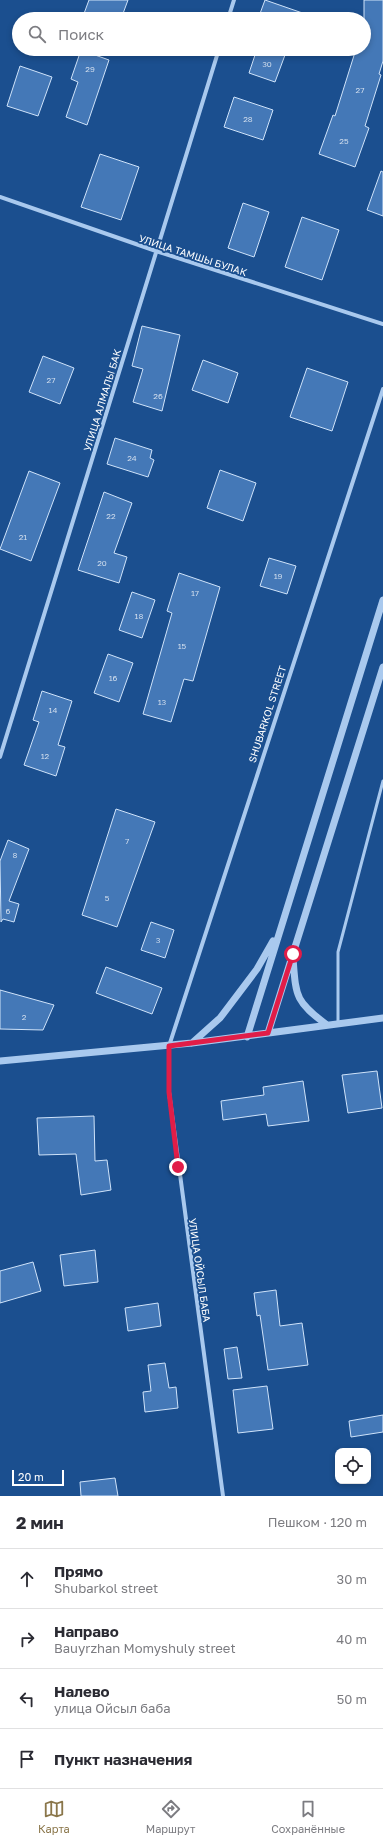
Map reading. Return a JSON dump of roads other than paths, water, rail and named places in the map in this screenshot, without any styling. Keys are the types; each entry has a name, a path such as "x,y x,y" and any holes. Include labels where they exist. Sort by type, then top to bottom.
{"street":[{"path":"230,12 234,0"},
{"name":"УЛИЦА АЛМАЛЫ БАК","path":"0,757 217,56"},
{"name":"УЛИЦА ТАМШЫ БУЛАК","path":"0,198 156,252 383,324"},
{"name":"SHUBARKOL STREET","path":"169,1046 383,389"},
{"path":"247,1036 383,600"},
{"path":"268,1033 383,667"},
{"path":"192,1043 220,1018 239,994 258,969 280,929"},
{"path":"293,954 296,988 301,1002 327,1025"},
{"path":"0,1061 169,1046 383,1018"},
{"name":"УЛИЦА ОЙСЫЛ БАБА","path":"169,1046 169,1092 224,1496"}],"lane":[{"path":"338,1023 338,952 383,781"}]}
